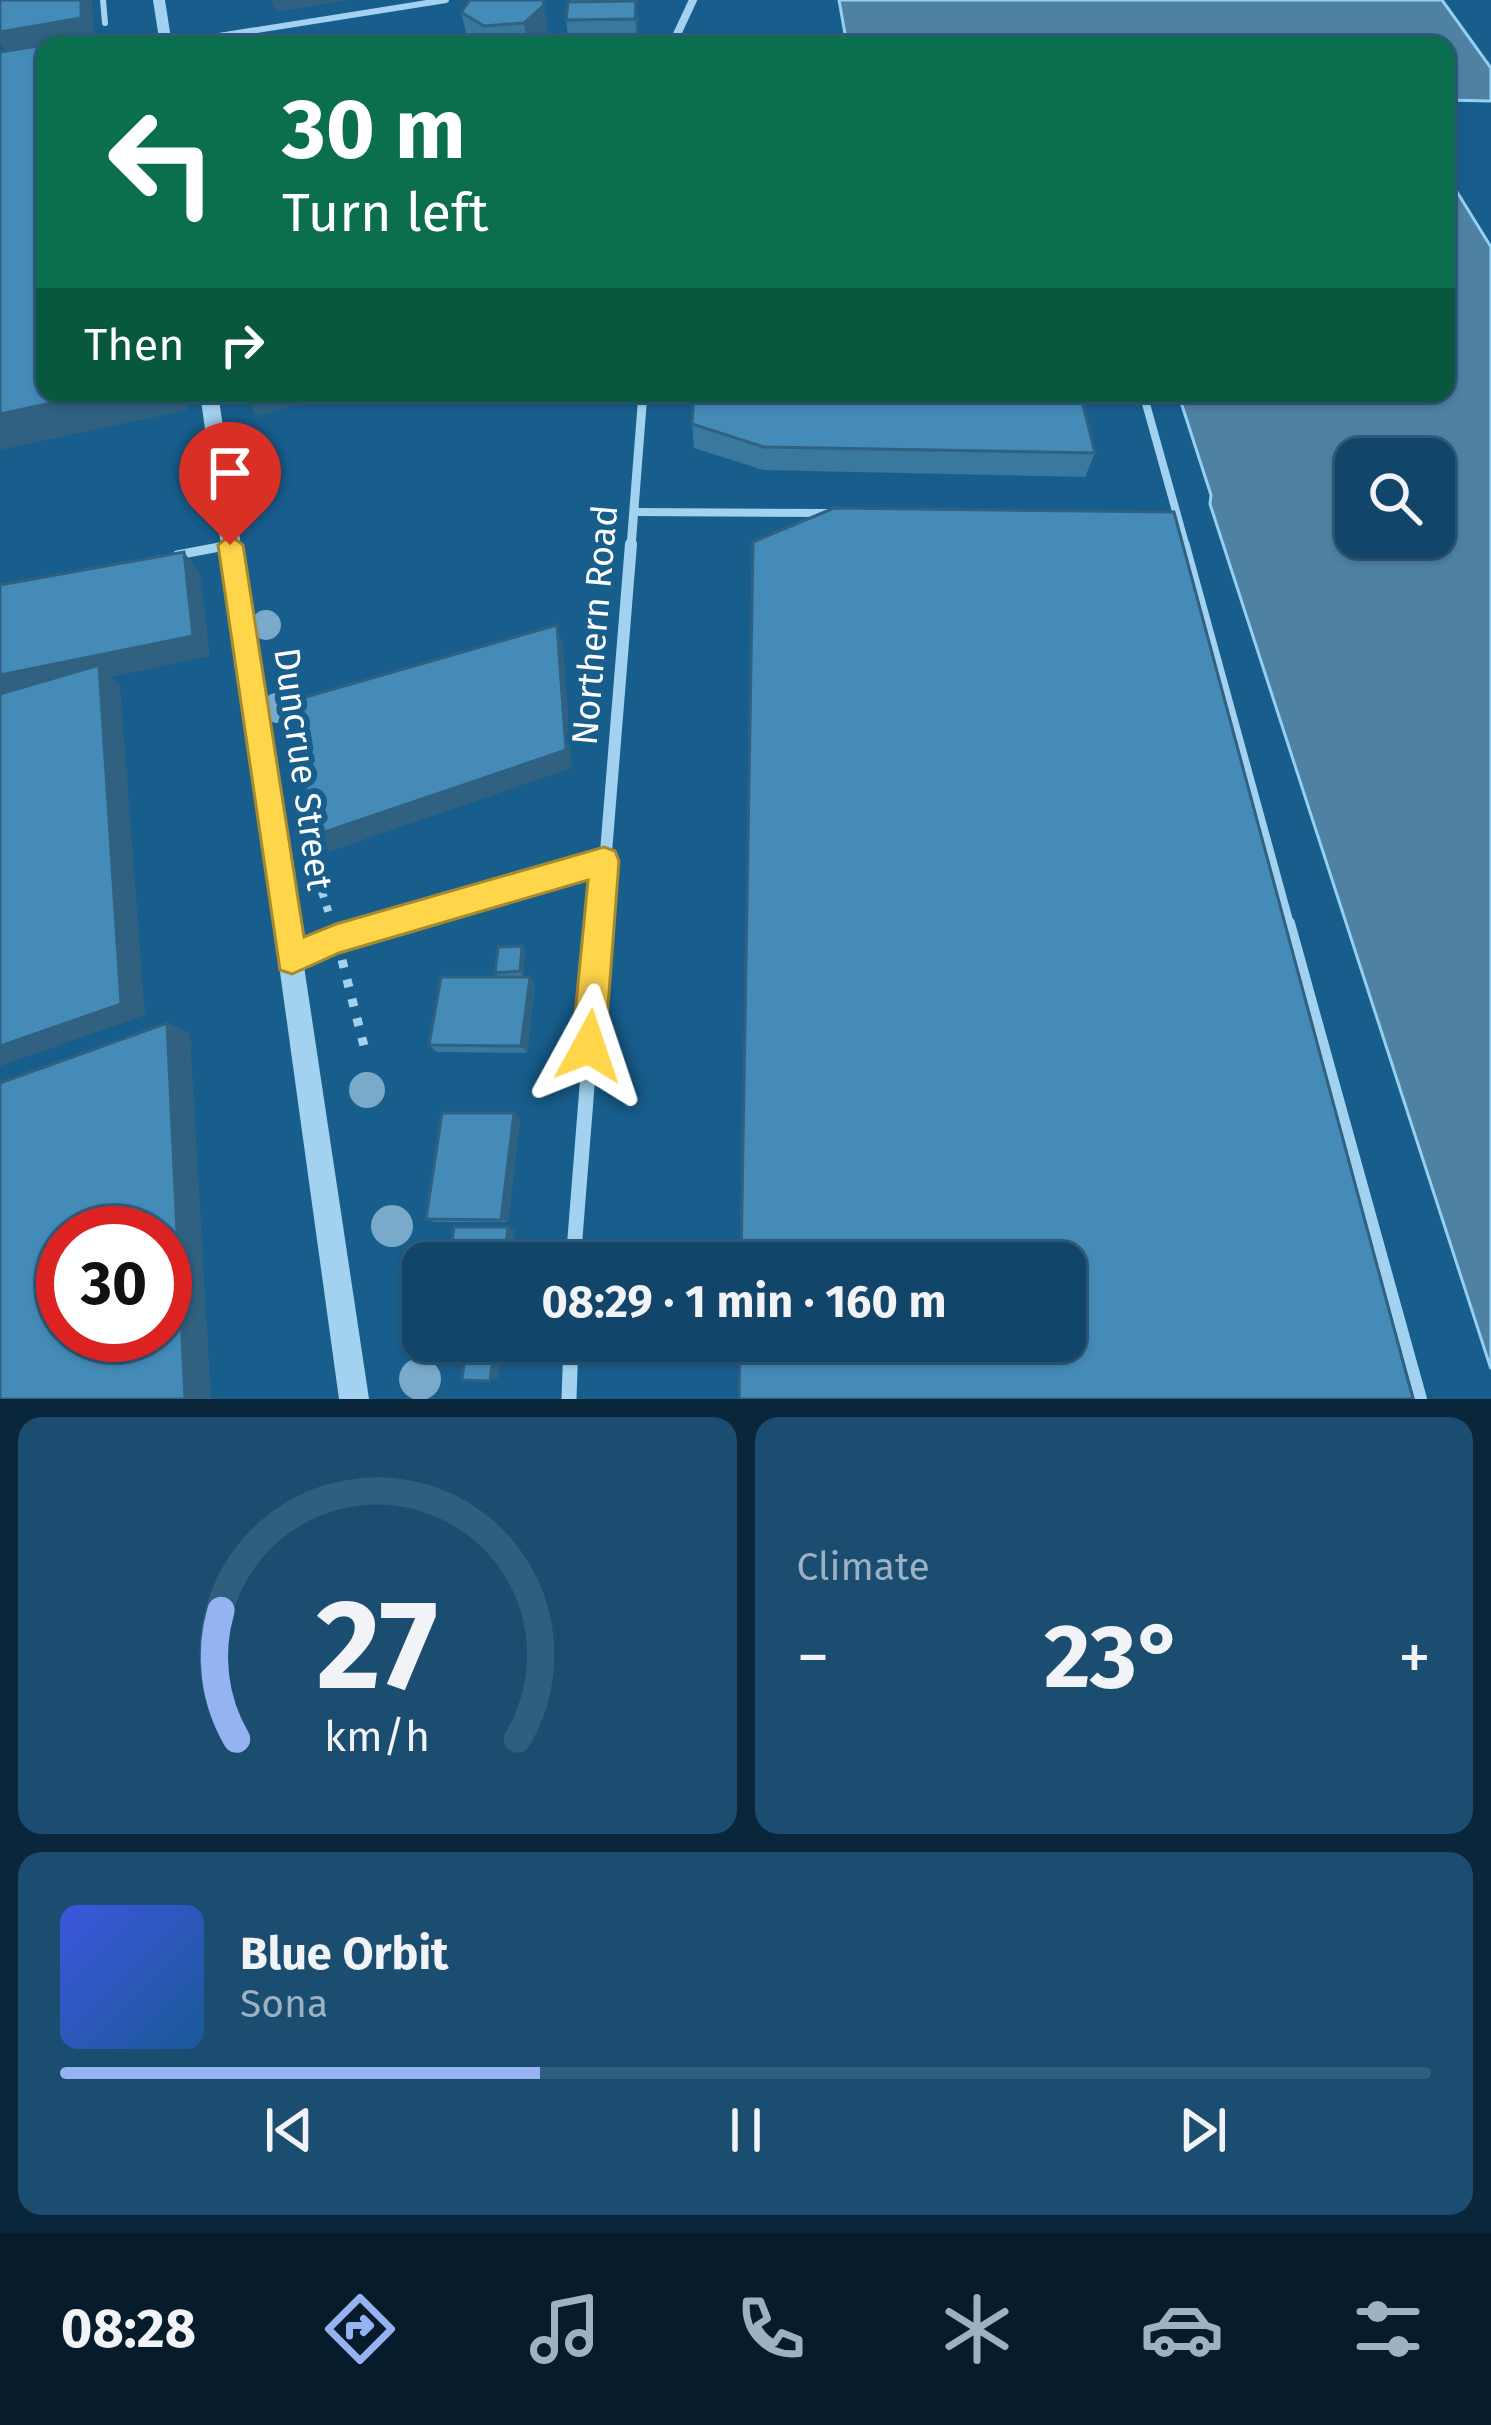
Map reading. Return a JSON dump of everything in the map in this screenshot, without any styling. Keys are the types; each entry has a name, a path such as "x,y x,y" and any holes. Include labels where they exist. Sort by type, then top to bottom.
{"street":[{"path":"159,0 165,36"},
{"path":"676,36 693,0"},
{"name":"Duncrue Street","path":"210,402 358,1390"},
{"name":"Northern Road","path":"575,1242 642,402"},
{"path":"292,959 336,939 604,861"},
{"path":"569,1399 570,1362"}],"lane":[{"path":"103,0 105,23"},
{"path":"219,36 446,0"},
{"path":"1146,402 1421,1399"},
{"path":"634,512 852,513"},
{"path":"1156,514 1180,515"},
{"path":"157,559 230,545"}],"water":[{"path":"839,0 1442,0 1491,68 1491,101 1455,100 1455,36 845,36"},
{"path":"1455,189 1491,247 1491,1369 1181,402 1455,402"}],"building":[{"path":"0,0 81,0 81,18 0,32"},
{"path":"470,0 543,0 544,5 524,23 484,26 461,12"},
{"path":"636,1 635,19 566,20 568,2"},
{"path":"36,46 36,402 56,402 0,414 0,52"},
{"path":"693,402 1082,402 1095,453 764,447 692,424"},
{"path":"834,508 1174,512 1413,1399 739,1399 740,1362 1086,1362 1086,1242 741,1242 753,542"},
{"path":"184,552 193,636 0,675 0,585"},
{"path":"557,625 566,750 310,837 299,699"},
{"path":"99,665 121,1004 0,1046 0,694"},
{"path":"522,946 520,971 495,973 498,947"},
{"path":"441,977 530,977 521,1046 429,1045"},
{"path":"167,1023 176,1206 36,1206 36,1362 183,1362 185,1399 0,1399 0,1083"},
{"path":"442,1113 514,1113 501,1220 426,1219"},
{"path":"454,1227 508,1227 506,1242 452,1242"},
{"path":"464,1362 492,1362 490,1381 462,1380"}],"route":[{"path":"230,545 292,959 336,939 604,861 589,1046"}]}
